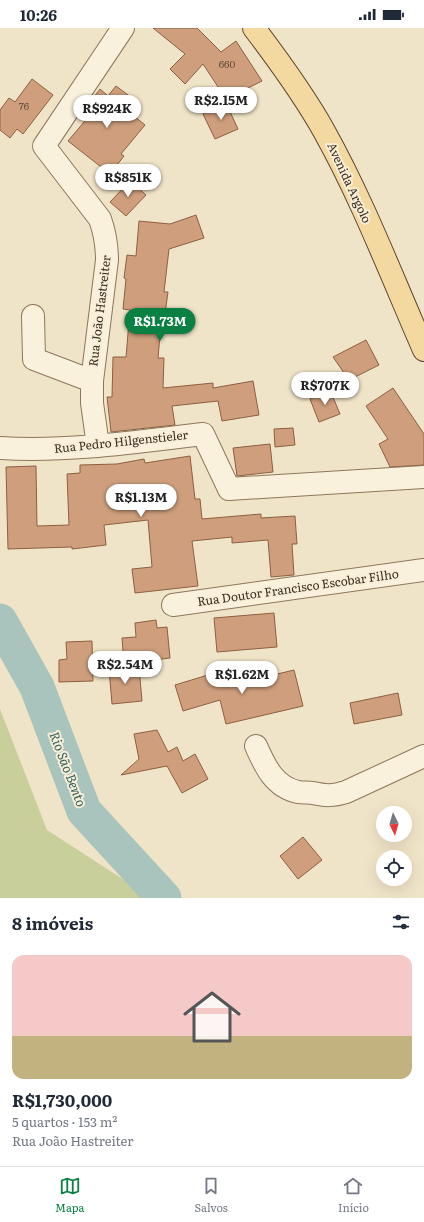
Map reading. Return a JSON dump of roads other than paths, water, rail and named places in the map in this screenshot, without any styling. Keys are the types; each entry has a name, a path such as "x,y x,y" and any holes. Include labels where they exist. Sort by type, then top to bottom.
{"main road":[{"name":"Avenida Argolo","path":"254,28 299,90 324,130 362,208 424,350"}],"street":[{"name":"Rua João Hastreiter","path":"98,446 92,402 92,381 106,260 107,247 105,233 100,219 44,146 124,28"},
{"path":"33,316 34,359 92,381"},
{"name":"Rua Pedro Hilgenstieler","path":"0,448 52,450 204,434 229,489 424,477"},
{"name":"Rua Doutor Francisco Escobar Filho","path":"173,605 424,570"},
{"path":"256,746 267,769 280,785 297,792 323,796 335,796 346,792 424,756"}],"waterway":[{"name":"Rio São Bento","path":"0,621 37,687 84,811 164,898"}]}
